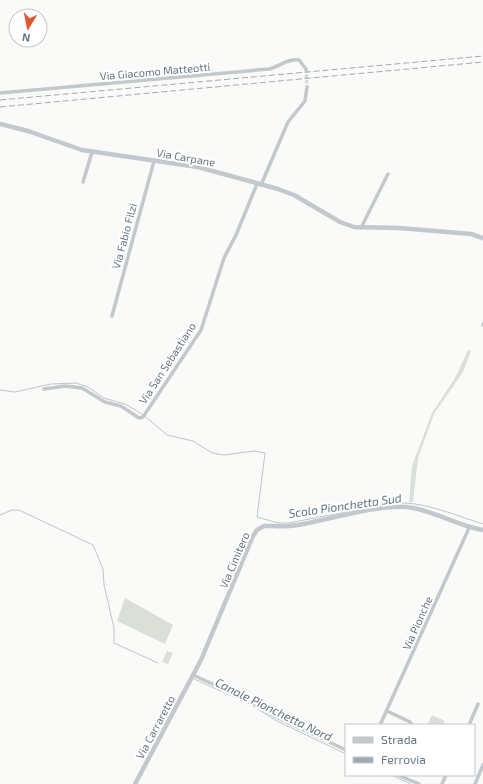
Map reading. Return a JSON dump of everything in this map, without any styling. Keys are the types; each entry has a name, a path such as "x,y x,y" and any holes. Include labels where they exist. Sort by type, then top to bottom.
{"street":[{"name":"Via Giacomo Matteotti","path":"0,93 254,70 278,67 292,59 299,60 306,69"},
{"path":"259,184 288,122 305,101 307,87"},
{"name":"Via Carpane","path":"0,124 28,131 70,147 92,152 198,167 259,184 294,195 340,222 361,228 399,228 471,234 483,238"},
{"path":"83,182 92,152"},
{"name":"Via Fabio Filzi","path":"112,316 154,160"},
{"path":"361,228 388,174"},
{"name":"Via San Sebastiano","path":"44,389 70,386 82,388 105,402 121,406 139,418 143,417 201,330 224,258 234,240 259,184"},
{"name":"Via Cimitero","path":"192,677 253,536 259,528 267,526 290,526 380,509 402,507 434,513 469,528 483,530"},
{"name":"Via Pionche","path":"380,724 469,528"},
{"path":"192,677 249,701 274,716 345,750"},
{"name":"Via Carraretto","path":"135,784 192,677"},
{"path":"469,724 478,704"},
{"path":"387,711 411,724"},
{"path":"475,784 483,765"},
{"path":"400,776 418,784"}],"shaded area":[{"path":"468,350 471,351 463,372 434,414 418,458 413,502 409,502 412,466 432,413 455,378"},
{"path":"125,598 173,625 165,644 117,621"},
{"path":"167,651 173,653 168,664 162,662"},
{"path":"432,715 445,721 444,724 428,724"}],"waterway":[{"name":"Scolo Pionchetta Sud","path":"0,390 15,392 51,384 76,383 88,387 104,398 125,404 142,414"},
{"name":"Scolo Pionchetta Sud","path":"146,417 167,435 193,441 212,453 224,455 254,451 265,453 257,517 278,523 289,523 360,509"},
{"name":"Scolo Pionchetta Sud","path":"369,508 396,503 416,504 445,511 483,524"},
{"name":"Canale Pionchetta Nord","path":"0,515 12,510 19,510 93,545 103,569 104,585 114,628 114,643 158,663"},
{"name":"Canale Pionchetta Nord","path":"194,679 252,705 275,720 345,754"},
{"name":"Canale Pionchetta Nord","path":"393,776 411,784"}],"tunnel":[{"path":"306,69 307,87"}],"railway":[{"path":"0,100 483,56"},
{"path":"0,107 483,62"}]}
